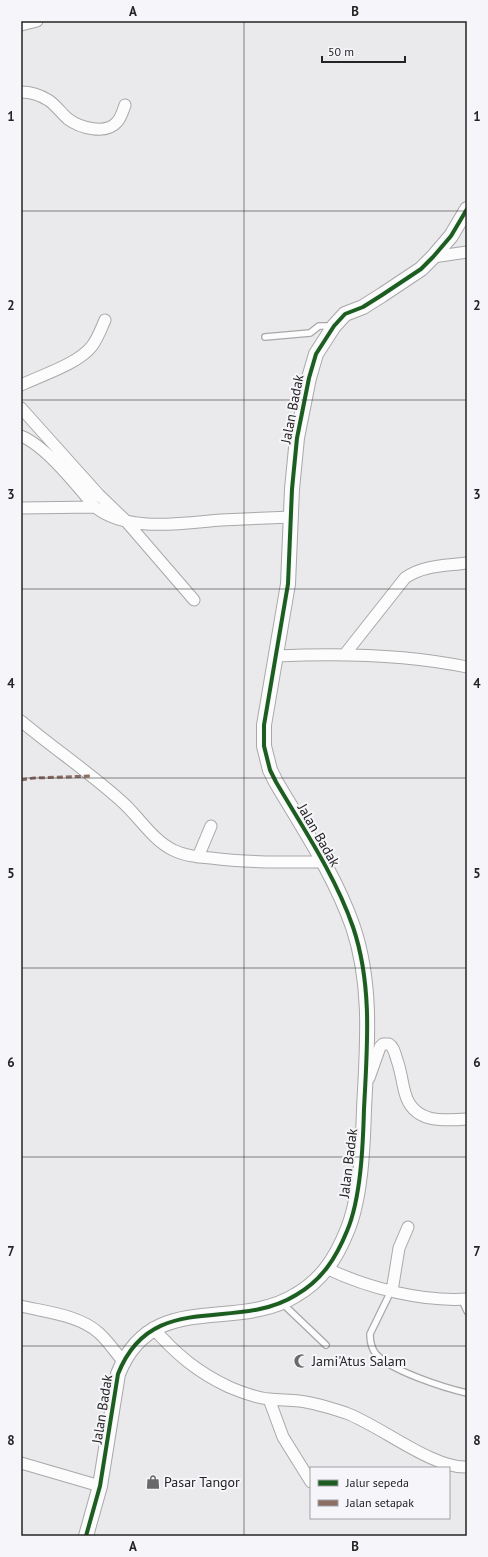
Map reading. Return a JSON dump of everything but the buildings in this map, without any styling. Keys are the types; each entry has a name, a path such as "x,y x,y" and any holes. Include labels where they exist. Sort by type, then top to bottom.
{"street":[{"path":"21,25 37,21"},
{"path":"21,92 41,96 49,101 69,119 77,124 91,128 105,128 115,124 118,121 125,105"},
{"name":"Jalan Badak","path":"86,1536 100,1486 114,1389 123,1361 136,1344 153,1328 188,1318 254,1310 282,1303 309,1287 328,1269 348,1229 361,1164 365,1090 367,1004 360,957 351,921 323,862 276,782 266,757 264,746 264,725 267,699 277,656 288,584 294,457 309,378 316,354 334,326 345,314 363,307 421,269 434,257 451,236 467,209"},
{"path":"434,257 467,252"},
{"path":"21,384 70,363 87,352 96,340 105,320"},
{"path":"21,408 99,495 125,520 194,600"},
{"path":"21,436 34,443 46,454 95,507 108,516 125,520 171,524 292,517"},
{"path":"21,508 95,507"},
{"path":"345,654 405,578 413,572 423,569 467,563"},
{"path":"277,656 345,654 431,661 467,667"},
{"path":"21,721 104,785 163,843 179,852 198,857 264,862 323,862"},
{"path":"198,857 211,826"},
{"path":"365,1090 380,1047 383,1044 389,1044 393,1048 407,1098 415,1112 436,1120 467,1119"},
{"path":"392,1291 399,1248 408,1227"},
{"path":"328,1269 356,1281 392,1291 436,1298 465,1299"},
{"path":"21,1306 73,1319 88,1325 99,1333 123,1361"},
{"path":"153,1328 172,1349 193,1368 228,1386 256,1397 300,1401 330,1408 377,1427 438,1461 456,1466 467,1467"},
{"path":"269,1399 283,1437 310,1480"},
{"path":"21,1463 100,1486"}],"lane":[{"path":"265,337 310,333 321,326 334,326"},
{"path":"392,1291 370,1334 370,1342 375,1353 393,1366 432,1382 467,1393"},
{"path":"465,1299 467,1311"},
{"path":"282,1303 326,1345"}],"marked path":[{"path":"21,780 34,778 92,776"}],"cycle path":[{"path":"86,1536 100,1486 118,1374 133,1347 152,1331 173,1321 197,1316 247,1311 272,1306 296,1295 305,1289 327,1268 343,1241 352,1218 358,1187 363,1139 367,1041 364,972 353,927 346,908 328,870 270,770 264,746 264,725 288,584 292,489 297,438 309,378 316,354 334,326 345,314 363,307 421,269 451,236 467,209"}],"place":[{"name":"Jami'Atus Salam","path":"301,1361"},
{"name":"Pasar Tangor","path":"153,1482"}]}
